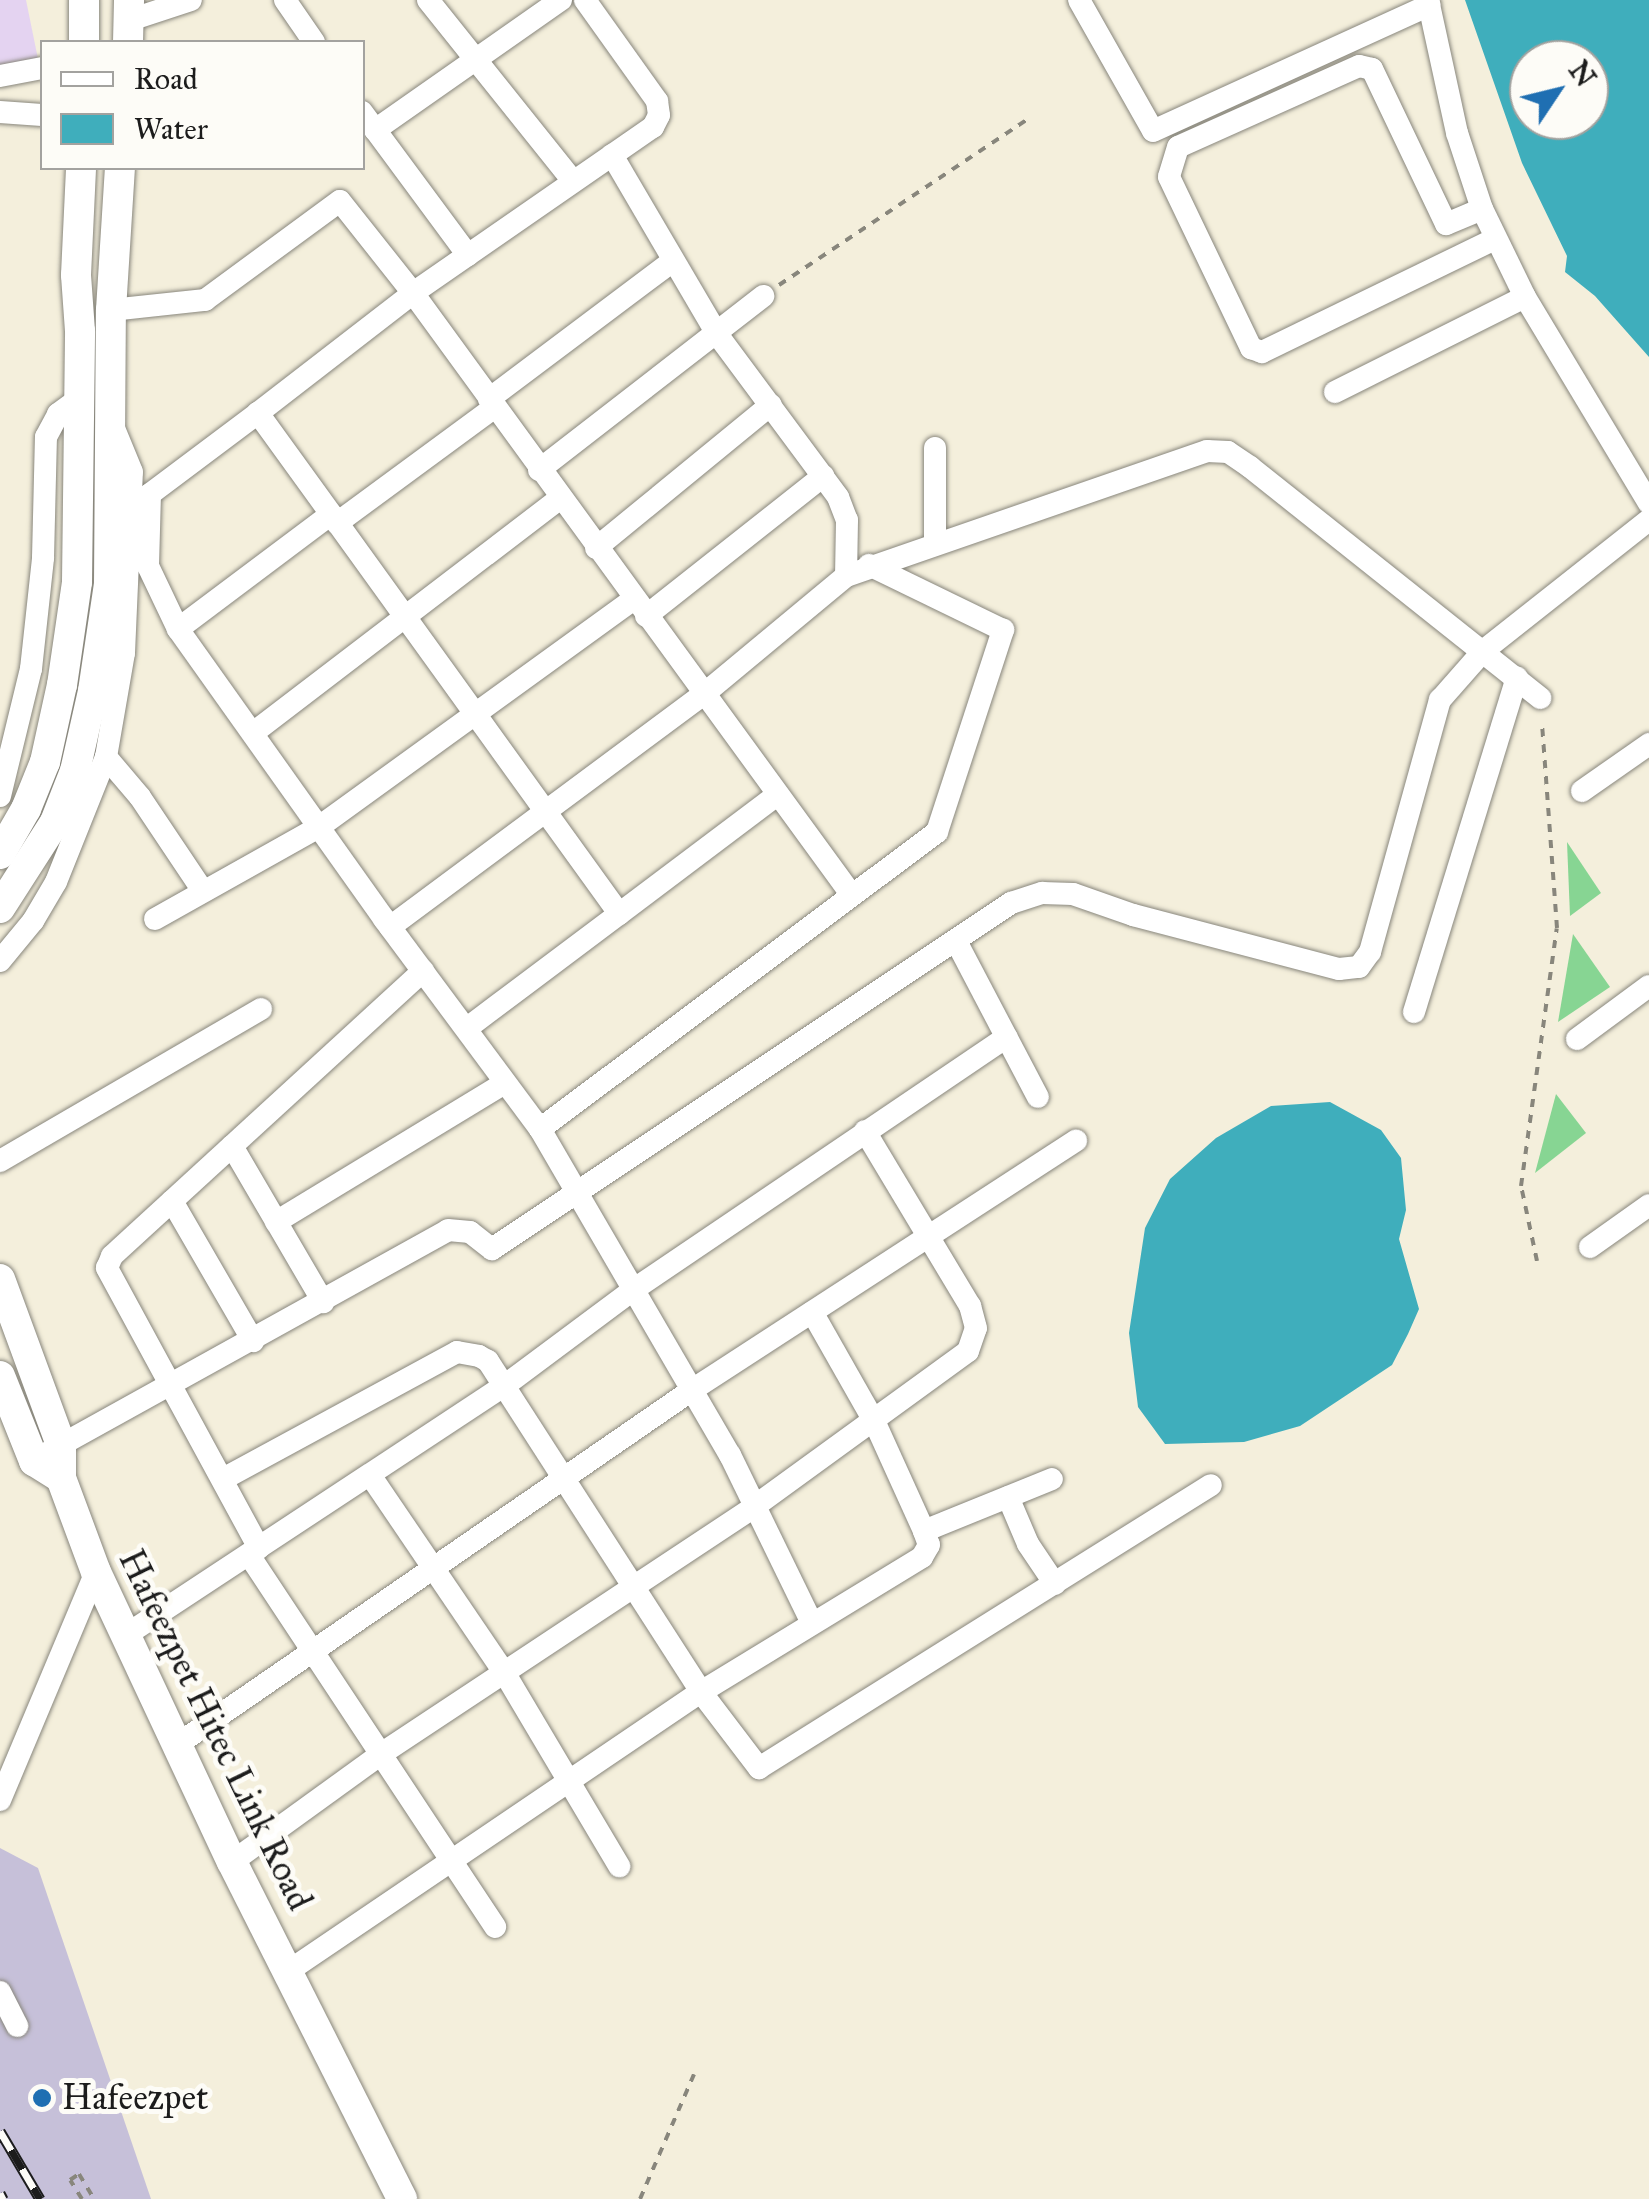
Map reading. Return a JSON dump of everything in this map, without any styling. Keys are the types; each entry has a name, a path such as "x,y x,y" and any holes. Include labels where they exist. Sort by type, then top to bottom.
{"main road":[{"path":"84,0 84,40"},
{"path":"0,854 26,809 45,762 62,685 77,582 76,276 81,170"},
{"path":"0,908 55,822 75,772 93,690 108,584 111,310 120,170"},
{"name":"Hafeezpet Hitec Link Road","path":"0,1279 62,1445 61,1478 96,1572 232,1862 290,1970 402,2199"},
{"path":"0,1376 34,1460 61,1478"}],"street":[{"path":"129,21 191,0"},
{"path":"284,0 313,40"},
{"path":"428,0 572,180"},
{"path":"468,255 369,121 473,60 561,0"},
{"path":"585,0 657,100 659,115 653,127 413,293 150,494 148,566 178,628 390,927 540,1129 692,1390 812,1623"},
{"path":"1079,0 1153,131 1429,3 1458,132 1495,240 1524,297 1649,504"},
{"path":"1482,209 1446,224 1372,69 1360,66 1178,146 1169,177 1251,348 1262,352 1495,240"},
{"path":"0,76 40,68"},
{"path":"0,112 40,115"},
{"path":"612,155 717,334 823,476 846,520 846,576"},
{"path":"111,310 206,300 340,201 413,293 851,894"},
{"path":"178,628 492,403 672,261"},
{"path":"539,470 763,296"},
{"path":"1335,392 1524,297"},
{"path":"0,796 31,669 43,558 46,437 58,414 79,399"},
{"path":"596,548 771,405"},
{"path":"258,412 619,914"},
{"path":"0,961 33,921 56,882 106,757 124,654 132,472 111,432"},
{"path":"935,543 936,448"},
{"path":"390,927 704,694 846,576 1207,451 1228,452 1540,698"},
{"path":"155,919 319,827 476,714 640,608 823,476"},
{"path":"252,733 560,498"},
{"path":"34,1460 448,1230 470,1232 492,1249 1011,903 1042,893 1073,894 1338,969 1359,967 1370,952 1440,700 1483,651 1649,520"},
{"path":"540,1129 937,832 1003,630 869,565"},
{"path":"1414,1012 1517,678"},
{"path":"1582,791 1649,744"},
{"path":"106,757 140,797 202,891"},
{"path":"466,1029 777,795"},
{"path":"956,941 1038,1097"},
{"path":"422,971 112,1256 108,1268 174,1384 223,1479 254,1551 312,1652 495,1927"},
{"path":"1577,1039 1649,986"},
{"path":"0,1161 261,1009"},
{"path":"126,1636 504,1386 634,1290 1006,1038"},
{"path":"276,1222 506,1083"},
{"path":"232,1862 381,1754 754,1506 874,1421 974,1342 970,1306 865,1132"},
{"path":"178,1744 692,1390 1076,1141"},
{"path":"232,1146 323,1302"},
{"path":"172,1200 253,1341"},
{"path":"1590,1247 1649,1204"},
{"path":"290,1970 701,1692 922,1557 929,1544 924,1531 874,1421 812,1312"},
{"path":"223,1479 457,1352 488,1360 701,1692 759,1768 1212,1485"},
{"path":"370,1474 504,1672 619,1866"},
{"path":"924,1531 1052,1479"},
{"path":"1008,1496 1028,1544 1055,1584"},
{"path":"0,1800 96,1572"},
{"path":"0,1992 17,2026"}],"path":[{"path":"763,296 1028,119"},
{"path":"1537,1261 1520,1186 1557,928 1540,698"},
{"path":"640,2199 694,2074"},
{"path":"82,2199 70,2180 79,2174 94,2199"}],"shaded area":[{"path":"0,0 26,0 39,64 0,72"},
{"path":"0,1848 38,1868 151,2199 0,2199"}],"green space":[{"path":"1567,842 1601,893 1570,916"},
{"path":"1573,934 1610,987 1558,1022"},
{"path":"1556,1094 1586,1133 1535,1173"}],"water":[{"path":"1465,0 1649,0 1649,357 1595,296 1565,272 1567,256 1514,140 1609,140 1609,40 1509,40 1509,126"},
{"path":"1330,1102 1381,1130 1401,1158 1406,1210 1399,1239 1419,1309 1408,1334 1392,1365 1300,1426 1244,1442 1165,1444 1138,1407 1129,1333 1145,1228 1170,1179 1216,1138 1271,1106"}],"railway":[{"path":"0,2131 40,2199"},
{"path":"0,2193 3,2199"}],"place":[{"name":"Hafeezpet","path":"42,2098"}]}
